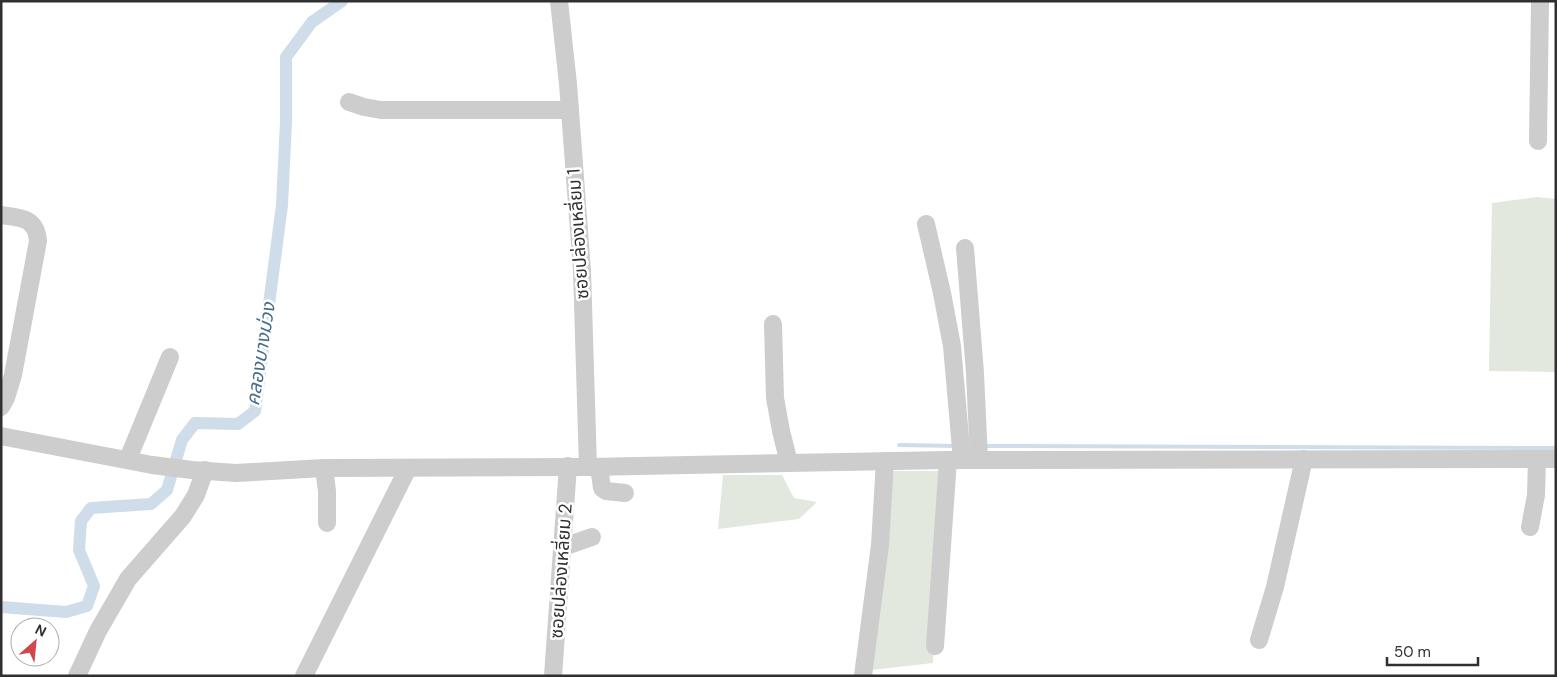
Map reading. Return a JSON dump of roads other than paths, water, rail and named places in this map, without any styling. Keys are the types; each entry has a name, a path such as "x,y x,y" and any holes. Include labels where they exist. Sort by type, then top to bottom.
{"street":[{"name":"ซอยปล่องเหลี่ยม 1","path":"559,1 570,110 582,271 593,467 602,488 606,491 624,493"},
{"path":"1538,141 1540,1"},
{"path":"349,102 381,110 570,110"},
{"path":"1,215 32,223 37,231 38,241 13,375 6,398 1,407"},
{"path":"926,224 952,346 963,460"},
{"path":"934,646 975,372 965,248"},
{"path":"773,324 775,398 781,431 790,463"},
{"path":"128,459 170,357"},
{"path":"1,436 152,465 236,473 324,468 593,467 963,460 1556,459"},
{"path":"1259,640 1275,587 1304,459"},
{"path":"1530,527 1536,495 1537,459"},
{"path":"863,676 880,545 885,461"},
{"name":"ซอยปล่องเหลี่ยม 2","path":"553,676 568,466"},
{"path":"324,468 327,491 327,523"},
{"path":"304,676 408,468"},
{"path":"77,676 98,631 128,579 183,516 196,495 198,470"},
{"path":"563,547 592,537"}],"waterway":[{"name":"คลองบางม่วง","path":"1,607 66,612 87,606 94,586 79,550 81,521 91,508 151,504 167,490 182,440 195,423 238,424 255,411 282,205 286,122 286,57 312,22 342,1"},
{"path":"899,445 957,446"},
{"path":"984,446 1556,448"}]}
